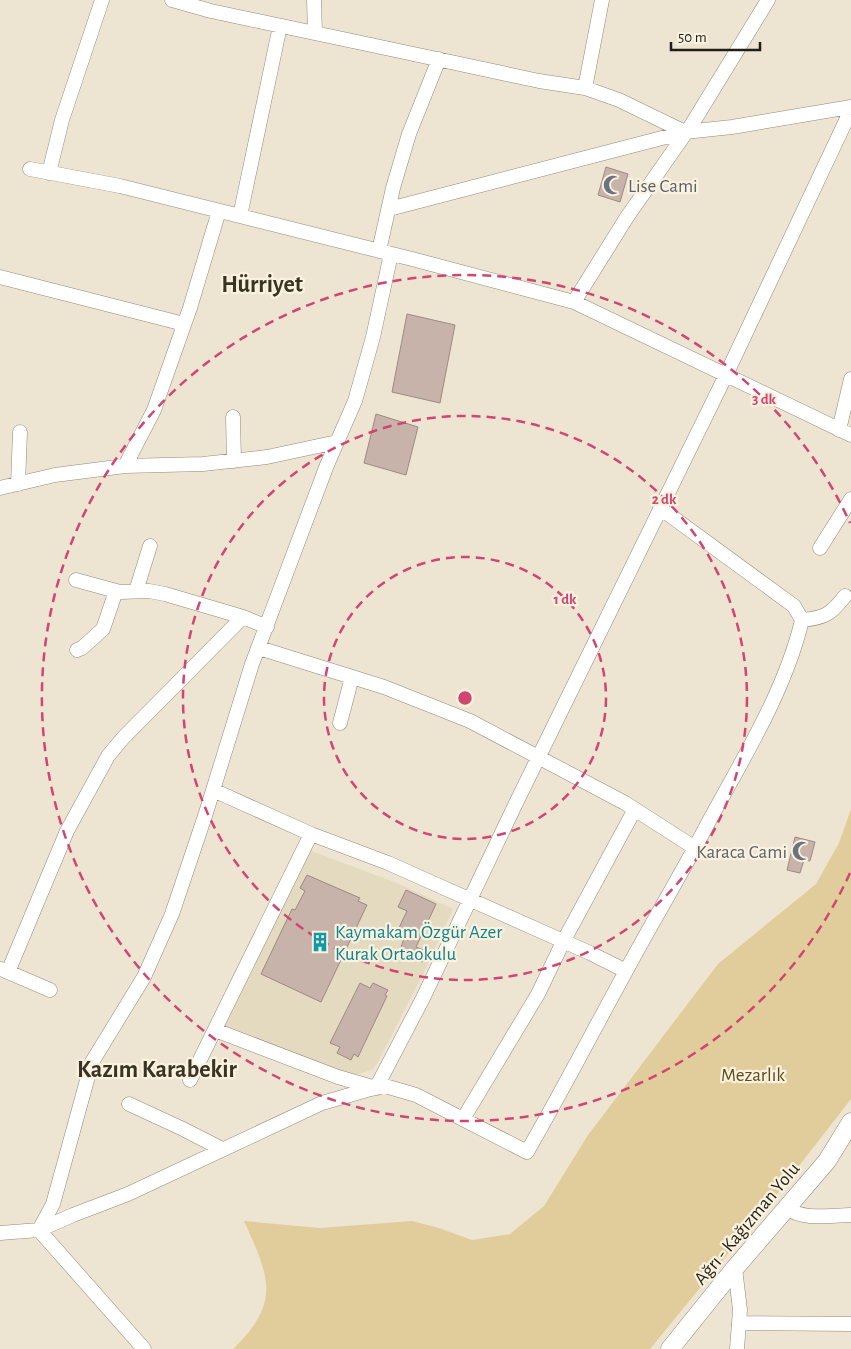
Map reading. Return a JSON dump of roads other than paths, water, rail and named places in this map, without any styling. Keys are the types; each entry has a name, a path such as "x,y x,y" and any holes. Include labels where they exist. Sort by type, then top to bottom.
{"main road":[{"name":"Ağrı - Kağızman Yolu","path":"670,1349 735,1268 826,1162 851,1122"}],"street":[{"path":"49,172 62,120 102,0"},
{"path":"172,0 280,26 439,60 585,88 619,100 685,132"},
{"path":"314,0 315,33"},
{"path":"585,88 602,0"},
{"path":"574,302 626,217 685,132 768,0"},
{"path":"240,216 280,26"},
{"path":"38,1230 53,1204 92,1062 144,977 168,923 214,790 259,648 327,465 363,375 385,252 393,188 409,134 439,60"},
{"path":"389,209 685,132 732,127 851,108"},
{"path":"376,1088 423,998 539,756 726,375 851,108"},
{"path":"30,169 120,186 385,252 574,302 845,433 851,379"},
{"path":"124,466 154,410 184,324 219,211"},
{"path":"0,278 184,324"},
{"path":"233,417 234,461"},
{"path":"18,484 20,432"},
{"path":"0,488 55,475 124,466 203,464 234,461 267,457 337,442"},
{"path":"820,548 851,499"},
{"path":"0,1233 38,1230 128,1194 322,1103 385,1086 416,1095 527,1152 770,709 798,638 802,620 794,606 660,508"},
{"path":"136,591 150,546"},
{"path":"76,580 116,591 165,594 267,626"},
{"path":"77,650 82,648 103,629 116,591"},
{"path":"802,620 822,618 835,609 845,596"},
{"path":"50,990 4,970 68,831 108,756 123,738 243,617"},
{"path":"259,648 384,687 470,720 635,809 695,848"},
{"path":"340,722 352,677"},
{"path":"214,790 310,834 388,863 470,899 626,972"},
{"path":"463,1119 538,994 563,942 635,809"},
{"path":"190,1080 310,834"},
{"path":"215,1030 338,1077 376,1088"},
{"path":"129,1104 222,1149"},
{"path":"786,1208 793,1213 807,1216 851,1215"},
{"path":"38,1230 144,1349"},
{"path":"735,1268 740,1310 738,1349"},
{"path":"739,1323 851,1324"}],"place":[{"name":"Lise Cami","path":"613,185"},
{"name":"Karaca Cami","path":"802,851"},
{"name":"Kaymakam Özgür Azer Kurak Ortaokulu","path":"320,942"}],"district":[{"name":"Hürriyet","path":"262,284"},
{"name":"Kazım Karabekir","path":"157,1069"}],"park label":[{"name":"Mezarlık","path":"753,1074"}]}
